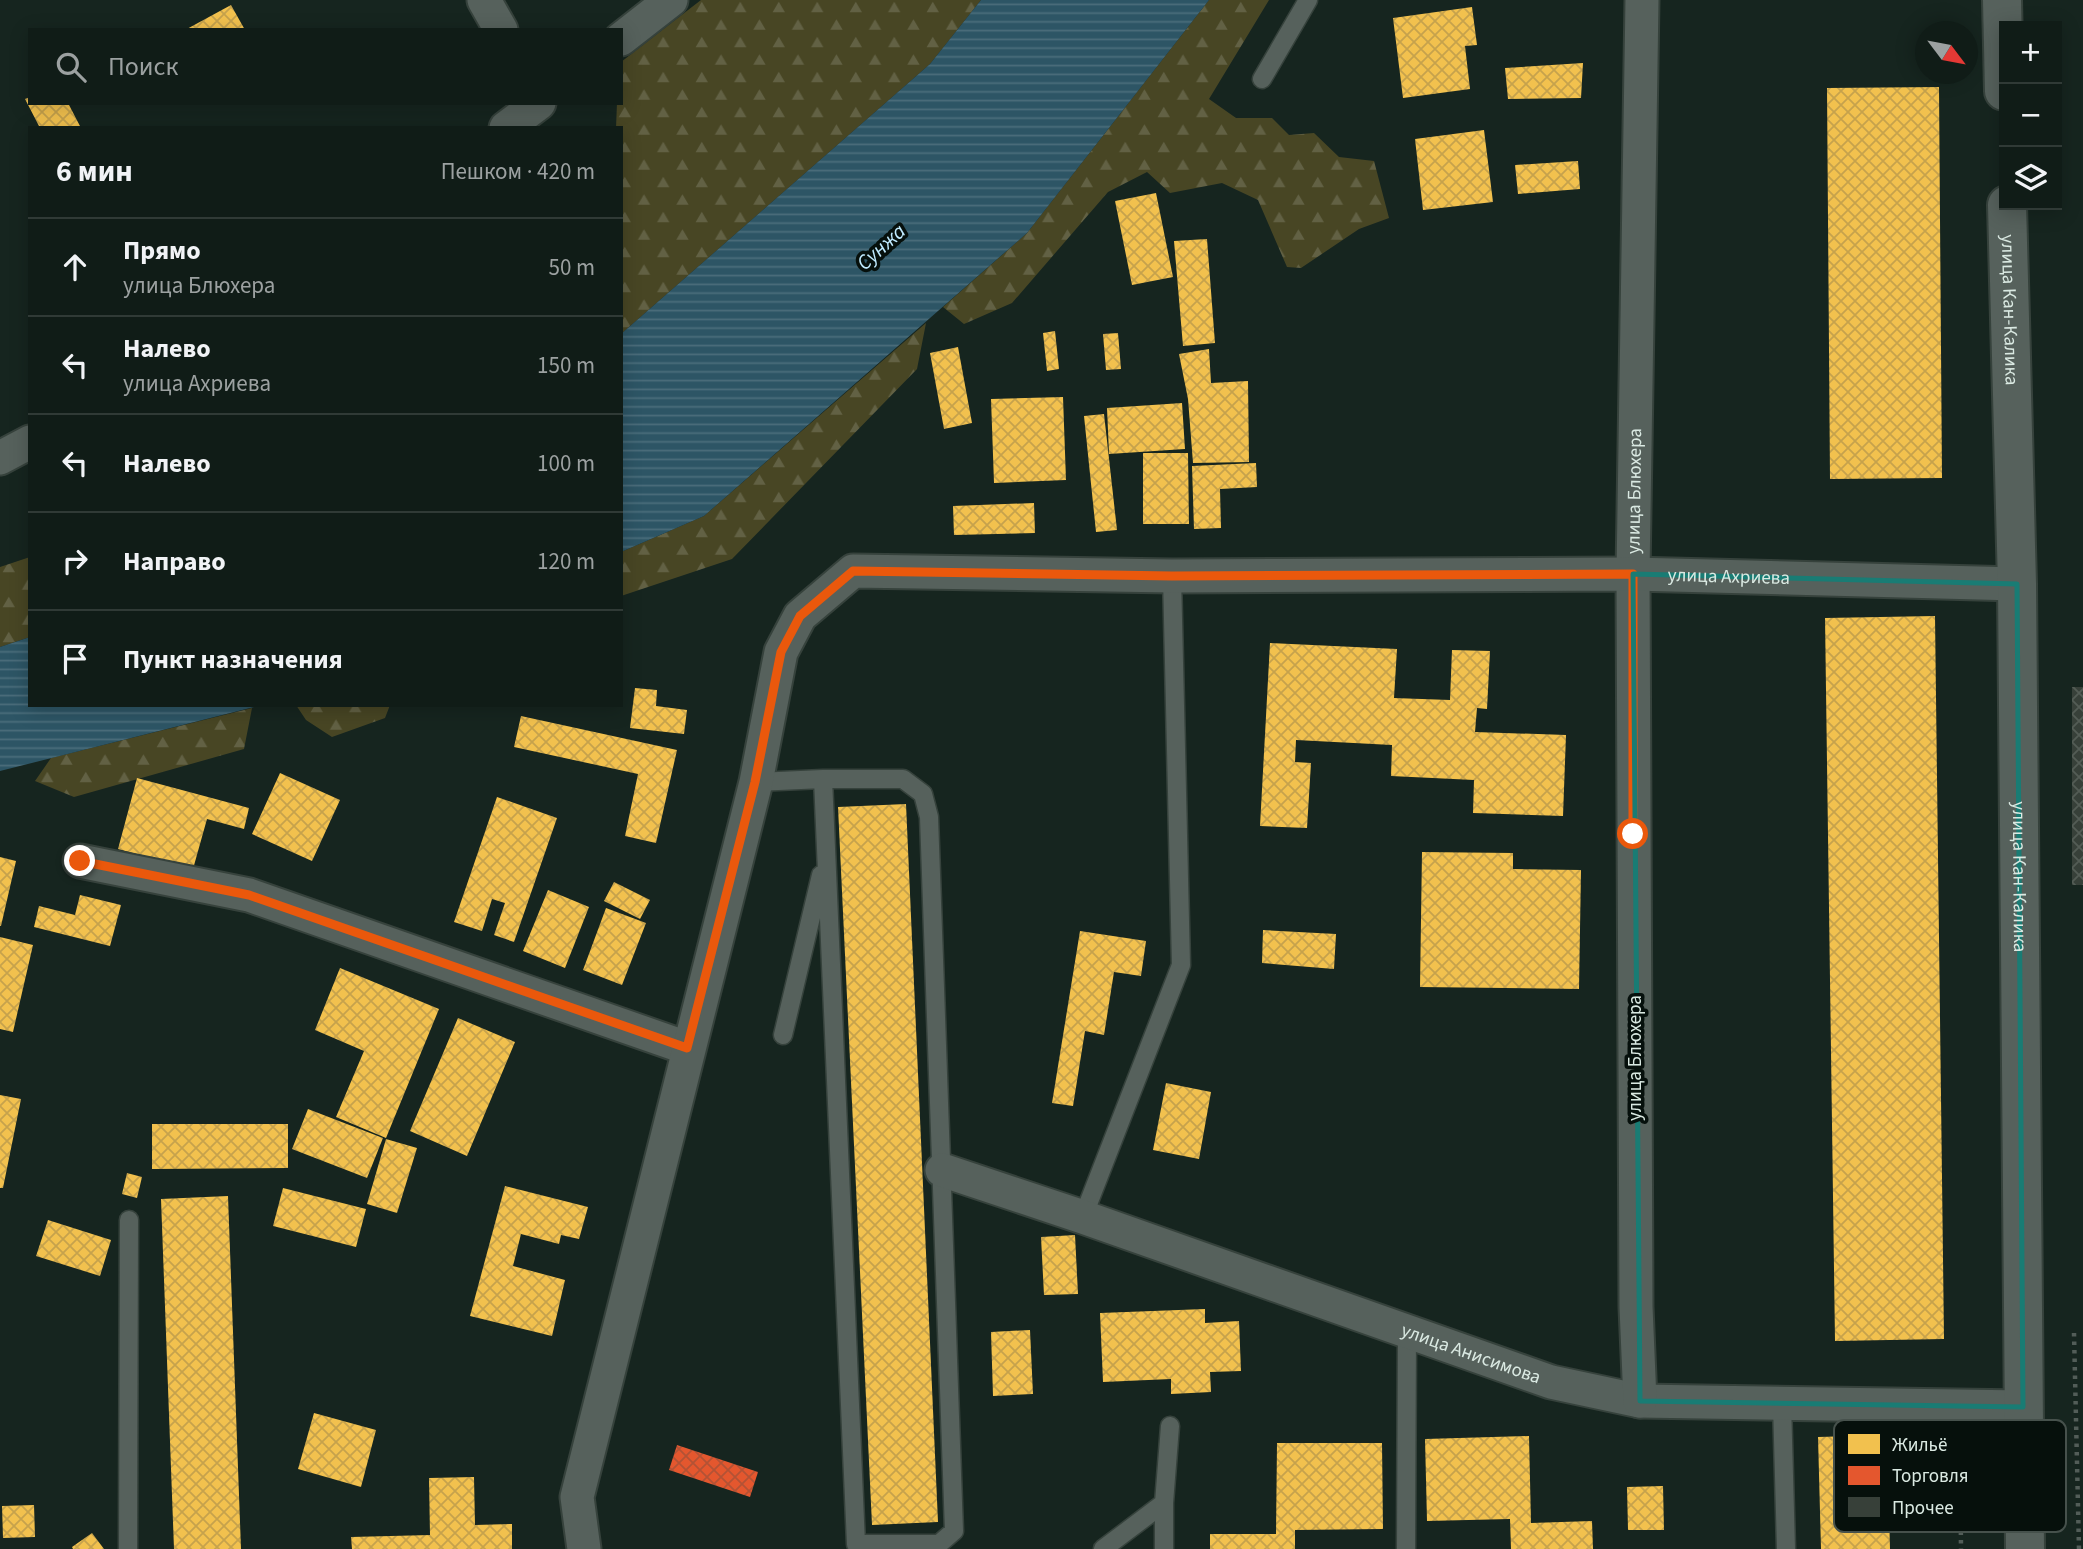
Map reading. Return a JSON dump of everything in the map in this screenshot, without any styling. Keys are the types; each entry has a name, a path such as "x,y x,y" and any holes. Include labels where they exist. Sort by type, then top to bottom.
{"street":[{"path":"484,0 500,28"},
{"path":"623,37 671,0"},
{"name":"улица Блюхера","path":"1640,1401 1636,1293 1633,574 1642,0"},
{"path":"2002,0 2004,84"},
{"path":"509,126 536,105"},
{"name":"улица Кан-Калика","path":"2007,210 2017,584 2023,1420"},
{"path":"0,458 28,443"},
{"name":"улица Ахриева","path":"755,782 781,652 800,616 853,571 1172,576 1633,574 2017,584"},
{"path":"584,1549 577,1497 755,782"},
{"path":"80,861 249,895 687,1048"},
{"name":"улица Анисимова","path":"942,1170 1551,1382 1640,1401 2023,1407"}],"lane":[{"path":"1262,79 1308,0"},
{"path":"1083,1217 1181,965 1172,576"},
{"path":"755,782 823,779 903,779 923,794 929,817 954,1531 939,1544 856,1544 823,779"},
{"path":"783,1035 826,854"},
{"path":"128,1549 129,1220"},
{"path":"1406,1549 1407,1331"},
{"path":"1782,1404 1786,1549"},
{"path":"1164,1549 1164,1503 1170,1426"},
{"path":"1103,1549 1164,1503"}],"path":[{"path":"2074,1333 2079,1549"},
{"path":"1960,1406 1960,1420"}],"highlighted area":[{"path":"1633,574 2017,584 2023,1407 1640,1401"}],"green space":[{"path":"701,0 981,0 930,64 623,332 623,126 616,126 617,105 623,105 623,60"},
{"path":"1209,0 1269,0 1209,99 1236,118 1272,118 1289,135 1314,133 1339,157 1374,161 1389,218 1359,229 1301,268 1287,267 1258,200 1222,183 1170,193 1147,172 1108,192 1012,303 964,324 943,307 1027,233"},
{"path":"926,323 917,369 732,559 623,595 623,551 704,516"},
{"path":"28,558 28,638 0,647 0,567"},
{"path":"297,707 389,707 385,718 332,737 306,720"},
{"path":"252,708 244,749 74,797 35,781 51,758"}],"water":[{"name":"Сунжа","path":"981,0 1209,0 1027,233 704,516 623,551 623,332 930,64"},
{"path":"28,638 28,707 254,707 0,771 0,647"}],"building: Жильё":[{"path":"231,5 244,28 189,28"},
{"path":"1472,7 1477,45 1465,46 1470,89 1403,98 1393,18"},
{"path":"1583,63 1581,98 1508,99 1505,68"},
{"path":"1939,87 1942,478 1830,479 1827,88"},
{"path":"28,105 69,105 80,126 39,126"},
{"path":"1484,130 1493,202 1423,210 1415,139"},
{"path":"1578,161 1580,189 1518,194 1515,165"},
{"path":"1156,193 1173,277 1132,285 1115,201"},
{"path":"1207,239 1215,343 1183,346 1174,241"},
{"path":"1055,331 1059,369 1047,371 1043,333"},
{"path":"1118,333 1121,369 1106,370 1103,334"},
{"path":"958,347 972,423 944,429 930,353"},
{"path":"1209,349 1211,383 1248,381 1249,462 1193,463 1188,399 1179,354"},
{"path":"1063,397 1066,480 994,483 991,399"},
{"path":"1182,403 1185,449 1109,454 1107,408"},
{"path":"1104,414 1117,530 1096,532 1084,416"},
{"path":"1143,453 1188,453 1189,524 1143,524"},
{"path":"1256,463 1257,487 1220,489 1221,528 1194,529 1192,466"},
{"path":"1034,503 1035,533 954,535 953,506"},
{"path":"1935,616 1944,1339 1835,1341 1825,618"},
{"path":"1270,643 1397,649 1394,698 1450,700 1452,650 1490,651 1487,709 1477,708 1475,732 1566,735 1563,816 1473,813 1474,780 1391,776 1392,745 1296,740 1295,762 1311,763 1307,828 1260,826"},
{"path":"635,688 657,690 656,706 687,710 684,734 630,728"},
{"path":"521,716 677,750 656,843 625,836 638,774 514,747"},
{"path":"280,773 340,800 312,861 252,834"},
{"path":"137,778 249,808 244,829 207,819 193,869 118,849"},
{"path":"497,797 557,818 514,942 494,935 505,903 492,899 482,931 454,922"},
{"path":"906,804 938,1522 872,1525 838,807"},
{"path":"1422,852 1513,853 1513,869 1581,870 1579,989 1420,987"},
{"path":"0,857 16,861 1,926 0,926"},
{"path":"614,882 650,900 640,919 604,901"},
{"path":"548,890 589,907 565,968 523,951"},
{"path":"80,895 121,905 110,946 34,927 39,906 75,915"},
{"path":"606,908 646,923 622,985 583,970"},
{"path":"1263,930 1336,934 1334,969 1262,963"},
{"path":"1080,931 1146,941 1141,976 1114,972 1104,1035 1085,1031 1073,1106 1052,1103"},
{"path":"0,937 33,945 13,1032 0,1029"},
{"path":"340,968 439,1009 386,1138 336,1117 364,1051 315,1030"},
{"path":"458,1018 515,1042 467,1156 410,1131"},
{"path":"1166,1083 1211,1092 1199,1159 1153,1150"},
{"path":"0,1095 21,1099 3,1188 0,1188"},
{"path":"308,1109 383,1138 367,1178 292,1149"},
{"path":"152,1124 288,1124 288,1168 152,1169"},
{"path":"386,1139 417,1148 397,1213 367,1204"},
{"path":"127,1173 142,1177 137,1198 122,1194"},
{"path":"505,1186 588,1207 579,1239 561,1235 559,1244 521,1234 513,1266 565,1280 552,1336 470,1316"},
{"path":"283,1188 366,1209 356,1247 273,1226"},
{"path":"228,1196 241,1549 174,1549 161,1199"},
{"path":"48,1220 111,1240 100,1276 36,1256"},
{"path":"1075,1235 1078,1294 1044,1295 1041,1237"},
{"path":"1205,1309 1205,1323 1239,1321 1241,1371 1210,1372 1211,1392 1171,1394 1171,1379 1103,1382 1100,1313"},
{"path":"1030,1330 1033,1394 993,1396 991,1332"},
{"path":"314,1413 376,1430 361,1487 298,1469"},
{"path":"1529,1436 1531,1523 1592,1521 1593,1549 1511,1549 1510,1519 1427,1521 1425,1439"},
{"path":"1818,1437 1834,1437 1834,1532 1890,1532 1890,1549 1821,1549"},
{"path":"1277,1443 1382,1443 1383,1529 1295,1530 1295,1549 1210,1549 1210,1534 1276,1534"},
{"path":"474,1477 475,1525 512,1524 512,1549 352,1549 351,1537 430,1535 429,1478"},
{"path":"1663,1486 1664,1530 1628,1530 1627,1487"},
{"path":"34,1505 35,1537 3,1538 2,1506"},
{"path":"92,1533 104,1549 73,1549 72,1547"}],"building: Торговля":[{"path":"677,1445 758,1472 750,1497 669,1470"}],"building: Прочее":[{"path":"2072,687 2083,687 2083,885 2072,885"}],"route":[{"path":"80,861 249,895 687,1048 755,782 781,652 800,616 853,571 1172,576 1633,574 1633,834"}]}
